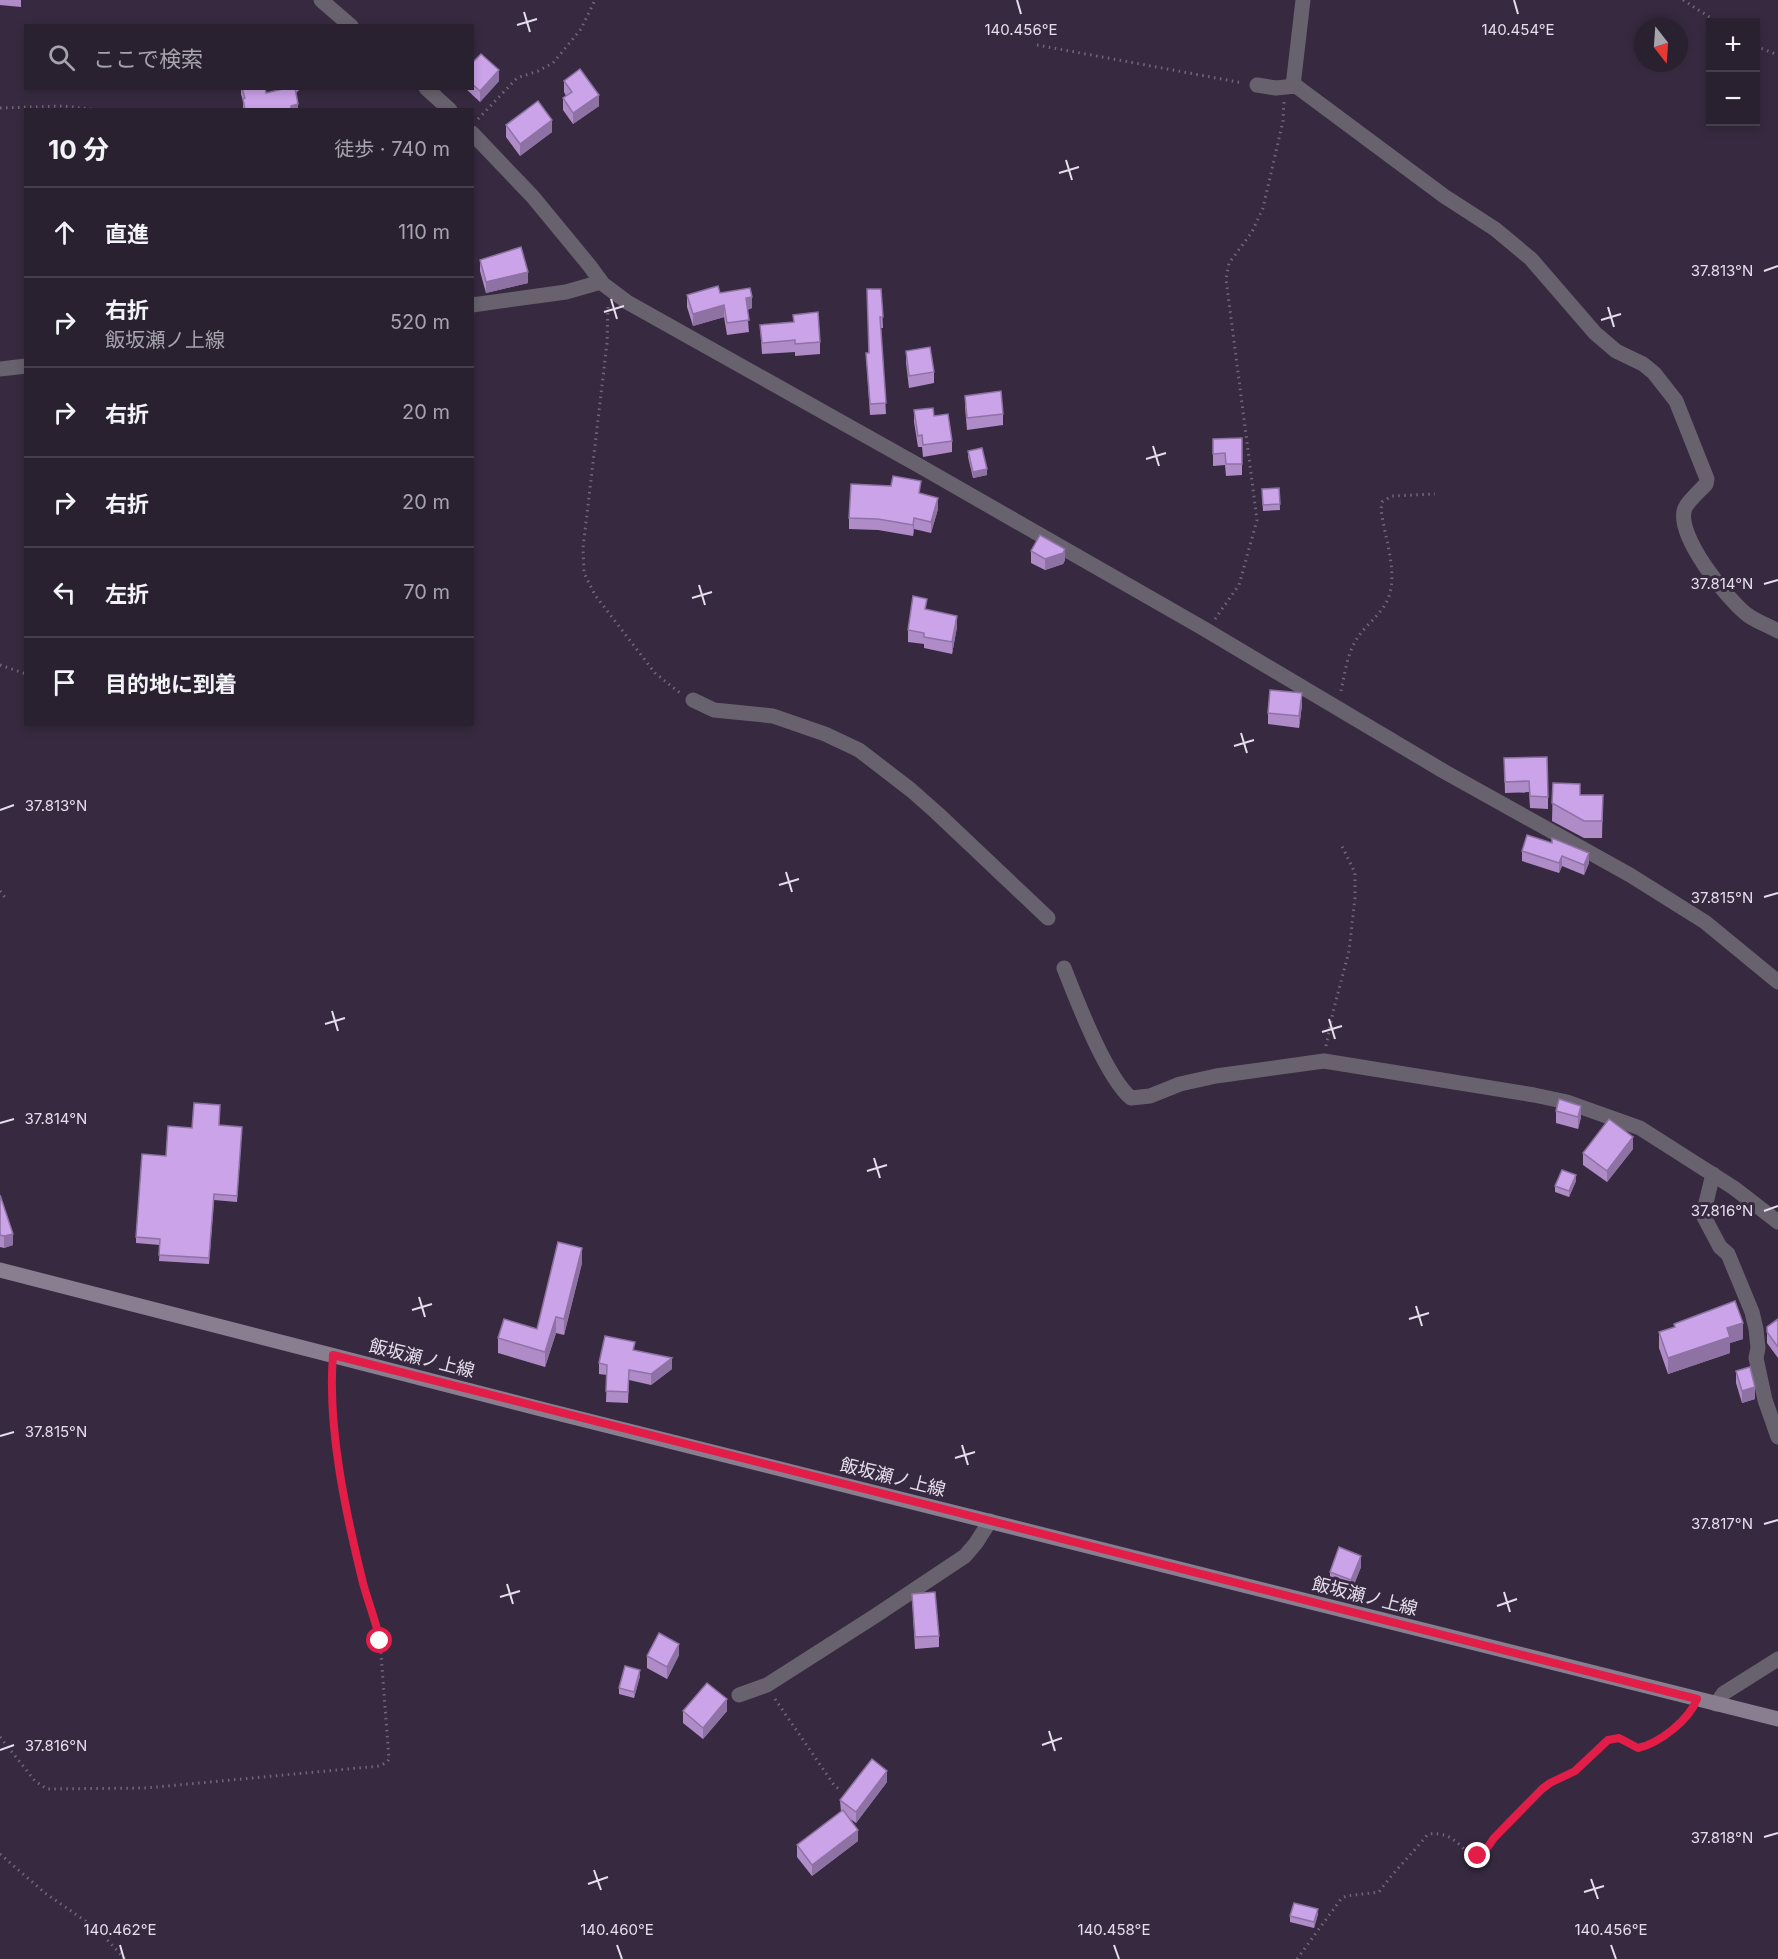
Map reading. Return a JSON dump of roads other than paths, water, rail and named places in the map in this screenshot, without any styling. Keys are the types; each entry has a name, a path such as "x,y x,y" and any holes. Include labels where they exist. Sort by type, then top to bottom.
{"main road":[{"name":"飯坂瀬ノ上線","path":"0,1270 1778,1719"}],"street":[{"path":"321,0 349,24"},
{"path":"1288,87 1303,0"},
{"path":"1257,85 1288,87 1444,196 1496,229 1531,259 1595,333 1616,351 1642,364 1658,378 1676,401 1707,479 1685,509 1684,523 1689,537 1711,575 1728,597 1749,616 1778,631"},
{"path":"428,90 448,108"},
{"path":"474,135 532,197 607,287 627,302 928,471 1455,777 1649,886 1705,922 1778,982"},
{"path":"474,305 607,287"},
{"path":"0,369 24,366"},
{"path":"693,700 714,710 773,716 825,734 859,750 937,813 1048,918"},
{"path":"1064,969 1109,1068 1124,1092 1131,1098 1149,1096 1180,1084 1216,1076 1324,1060 1567,1102 1640,1128 1713,1174 1778,1222"},
{"path":"1713,1174 1703,1215 1720,1247 1728,1254 1752,1312 1756,1329 1756,1358 1765,1400 1778,1437"},
{"path":"739,1695 765,1685 875,1616 964,1556 976,1544 990,1521"},
{"path":"1716,1704 1724,1693 1778,1659"}]}
